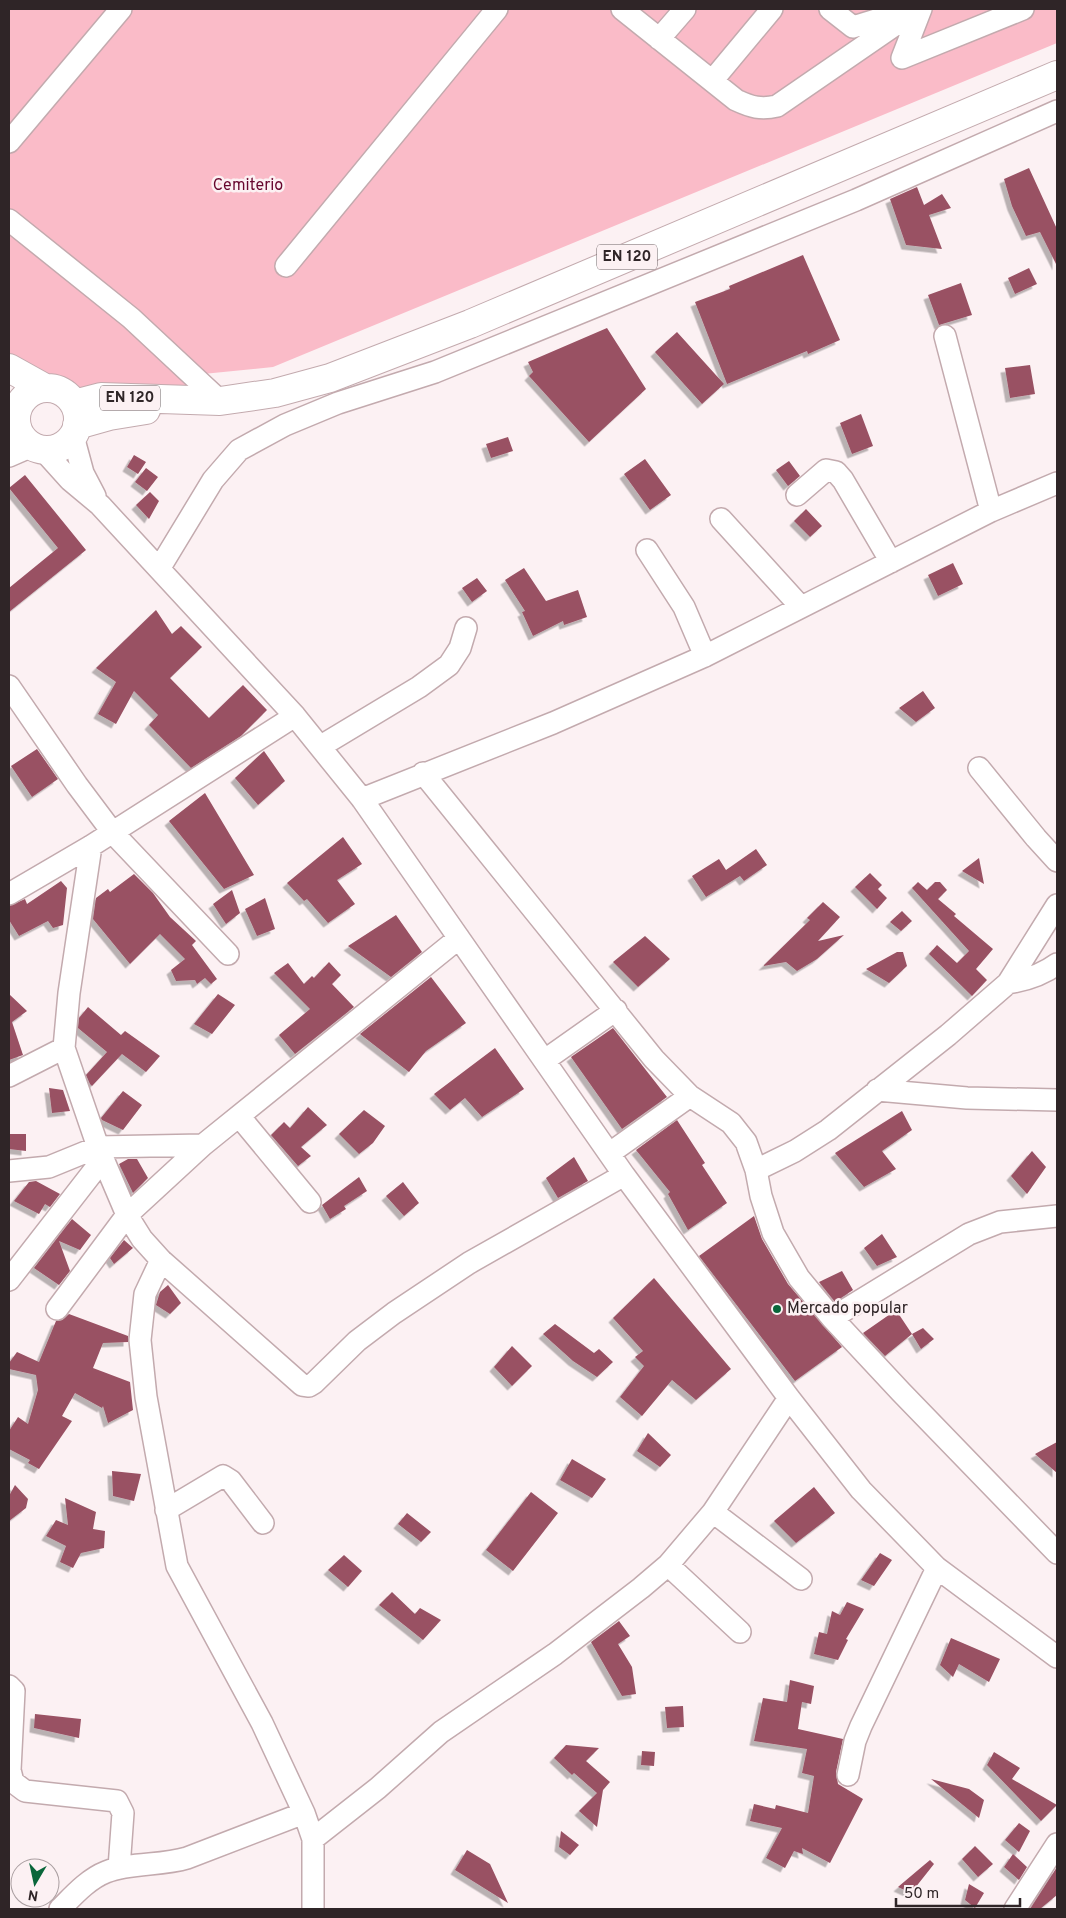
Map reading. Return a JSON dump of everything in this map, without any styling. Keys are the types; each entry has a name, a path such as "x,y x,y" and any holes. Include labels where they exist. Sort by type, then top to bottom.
{"main road":[{"name":"EN 120","path":"28,451 60,447 74,422 101,397 220,401 275,393 330,378 470,324 1057,75"},
{"path":"9,368 45,388"},
{"path":"28,451 11,418 25,397 34,391 45,388 56,389 66,395 74,422"}],"street":[{"path":"9,142 121,9"},
{"path":"286,266 498,9"},
{"path":"622,9 736,100 752,108 764,109 777,106 920,9"},
{"path":"659,39 685,9"},
{"path":"712,81 772,9"},
{"path":"830,9 853,27"},
{"path":"853,27 868,9"},
{"path":"853,27 912,9"},
{"path":"920,9 902,58 1016,10"},
{"path":"159,569 213,480 239,450 285,425 338,403 435,372 856,200 1057,111"},
{"path":"9,220 131,318 220,401"},
{"path":"946,336 990,511"},
{"path":"74,422 83,473 100,505"},
{"path":"28,451 70,480 100,505 321,746 362,799 624,1175 789,1398 861,1490 938,1568 1057,1658"},
{"path":"797,494 826,470 836,472 843,480 891,562"},
{"path":"362,799 423,773 553,723 705,656 990,511 1055,487"},
{"path":"721,519 801,607"},
{"path":"647,550 684,607 705,656"},
{"path":"321,746 419,687 449,665 460,648 466,628"},
{"path":"9,686 76,785 113,833 228,954"},
{"path":"9,894 113,833 295,716"},
{"path":"979,768 1057,861"},
{"path":"423,773 654,1059 690,1096 731,1123 746,1142 756,1170 760,1196 774,1233 799,1278 832,1318 962,1456 1055,1545"},
{"path":"91,846 69,993 64,1048 100,1153 127,1215 142,1239 161,1260 296,1380 309,1386 357,1341 394,1312 468,1263 624,1175"},
{"path":"756,1170 795,1151 828,1130 948,1035 1008,983 1057,905"},
{"path":"57,1309 127,1215 203,1145 460,938"},
{"path":"1008,983 1027,980 1057,964"},
{"path":"545,1060 616,1010"},
{"path":"9,1076 64,1048"},
{"path":"877,1090 967,1098 1057,1100"},
{"path":"610,1153 690,1096"},
{"path":"239,1116 310,1202"},
{"path":"9,1171 49,1167 100,1153 203,1145"},
{"path":"9,1280 100,1153"},
{"path":"832,1318 969,1234 1000,1222 1057,1216"},
{"path":"161,1260 145,1294 140,1340 146,1397 177,1566 262,1723 304,1813 313,1839 310,1906"},
{"path":"313,1839 378,1788 441,1732 555,1654 668,1565 713,1512 789,1398"},
{"path":"166,1510 223,1476 231,1481 263,1523"},
{"path":"713,1512 801,1579"},
{"path":"668,1565 740,1632"},
{"path":"848,1775 855,1741 861,1726 938,1568"},
{"path":"9,1686 14,1691 10,1770 13,1782 25,1791 117,1801 123,1812 118,1868"},
{"path":"60,1909 92,1879 105,1872 118,1868 168,1864 304,1813"},
{"path":"1015,1909 1057,1844"}],"green space":[{"name":"Cemiterio","path":"9,9 1057,9 1057,43 273,367 193,375 220,401 66,395 9,368"}],"building":[{"path":"1029,168 1057,229 1057,266 1040,232 1026,236 1012,206 1004,179"},
{"path":"917,187 924,205 942,194 951,208 929,215 942,249 906,245 890,199"},
{"path":"803,255 840,340 808,354 807,351 727,384 695,302 730,289 729,286"},
{"path":"1029,268 1037,284 1015,294 1008,278"},
{"path":"961,283 972,315 939,325 928,295"},
{"path":"607,328 646,389 589,442 529,376 533,372 528,362"},
{"path":"677,332 724,384 702,404 655,352"},
{"path":"1030,365 1035,394 1010,398 1005,368"},
{"path":"861,414 873,446 852,454 840,423"},
{"path":"508,437 513,451 491,458 486,444"},
{"path":"134,455 146,462 138,474 127,467"},
{"path":"645,459 671,495 650,510 624,474"},
{"path":"789,461 800,476 788,486 776,470"},
{"path":"146,468 158,477 147,491 135,482"},
{"path":"25,475 86,550 9,612 9,588 58,548 9,488"},
{"path":"150,492 159,501 149,519 136,505"},
{"path":"806,509 822,526 810,537 794,521"},
{"path":"953,563 963,584 938,596 928,575"},
{"path":"524,568 546,601 578,590 587,617 564,625 563,621 533,636 522,612 525,611 505,580"},
{"path":"477,578 487,591 472,602 462,588"},
{"path":"156,610 172,634 181,626 202,647 170,678 209,718 243,685 267,710 241,736 191,768 149,725 158,715 134,691 116,724 98,714 116,682 96,668"},
{"path":"923,691 935,708 916,722 899,708"},
{"path":"37,749 58,779 32,797 11,766"},
{"path":"264,751 285,781 258,805 235,778"},
{"path":"205,793 254,875 224,889 169,821"},
{"path":"343,837 362,864 337,880 355,904 328,923 307,899 304,901 287,883"},
{"path":"756,849 767,865 744,881 740,876 706,897 692,876 719,859 726,870"},
{"path":"979,858 984,884 962,871"},
{"path":"870,873 882,885 878,889 887,898 877,909 855,887"},
{"path":"134,874 153,893 170,917 196,941 192,945 217,979 211,984 205,978 197,984 195,980 176,981 171,970 185,959 160,934 130,964 93,919 96,898 108,889 110,892"},
{"path":"61,881 67,888 63,925 53,928 48,921 19,936 9,920 9,906 25,899 27,904"},
{"path":"918,882 927,890 935,882 940,882 947,890 938,899 956,914 954,916 993,949 976,969 987,980 972,996 929,954 937,945 957,963 969,951 912,888"},
{"path":"232,890 240,913 226,924 213,904"},
{"path":"265,898 275,929 257,936 245,909"},
{"path":"823,902 840,917 818,941 844,935 817,959 797,971 786,962 763,966 810,920 807,918"},
{"path":"902,911 912,921 901,931 890,922"},
{"path":"396,915 422,952 391,977 348,946"},
{"path":"645,936 670,959 638,987 613,962"},
{"path":"897,952 903,952 907,966 889,983 866,969"},
{"path":"329,962 341,975 332,984 354,1007 295,1054 279,1035 310,1009 274,973 288,963 304,984 312,976 314,978"},
{"path":"431,977 466,1023 426,1051 409,1072 360,1034"},
{"path":"9,994 27,1011 12,1022 23,1055 9,1060"},
{"path":"218,994 235,1005 212,1034 194,1024"},
{"path":"88,1007 121,1035 125,1031 160,1056 146,1072 122,1054 92,1086 90,1084 86,1075 107,1052 78,1028 79,1018"},
{"path":"613,1028 667,1097 622,1129 571,1057"},
{"path":"495,1048 524,1089 482,1117 465,1098 450,1110 434,1094"},
{"path":"49,1088 63,1090 70,1111 52,1113"},
{"path":"123,1091 142,1105 123,1130 101,1118"},
{"path":"308,1107 327,1125 301,1147 311,1156 298,1166 271,1135 284,1122 290,1128"},
{"path":"364,1110 385,1126 373,1143 359,1154 339,1134"},
{"path":"902,1111 912,1130 882,1151 896,1169 864,1187 835,1153"},
{"path":"677,1120 705,1163 702,1165 727,1203 688,1230 668,1194 670,1192 636,1150"},
{"path":"9,1134 26,1134 26,1151 9,1149"},
{"path":"1032,1151 1046,1167 1027,1194 1011,1176"},
{"path":"574,1157 588,1181 558,1198 546,1178"},
{"path":"128,1159 137,1159 148,1178 133,1193 119,1164"},
{"path":"359,1177 367,1191 344,1206 346,1209 330,1219 322,1205"},
{"path":"36,1181 60,1194 50,1207 45,1204 39,1214 14,1201 29,1182"},
{"path":"403,1182 419,1203 404,1216 386,1196"},
{"name":"Mercado popular","path":"754,1216 762,1239 788,1284 842,1347 795,1381 699,1256"},
{"path":"72,1219 91,1235 80,1250 59,1241 70,1271 59,1285 34,1268"},
{"path":"882,1234 897,1257 877,1266 864,1248"},
{"path":"124,1240 133,1248 114,1264 110,1258"},
{"path":"842,1271 853,1290 835,1302 819,1282"},
{"path":"654,1278 731,1369 696,1400 672,1380 642,1416 620,1397 644,1366 635,1357 643,1351 613,1318"},
{"path":"168,1285 181,1303 170,1314 156,1305 160,1292"},
{"path":"896,1310 912,1334 885,1356 863,1333"},
{"path":"69,1314 128,1336 128,1342 103,1343 93,1368 130,1382 133,1410 108,1423 103,1406 102,1408 75,1393 62,1416 72,1421 39,1469 28,1463 30,1460 9,1449 9,1431 18,1417 28,1424 38,1390 36,1375 9,1369 9,1363 17,1352 39,1362 56,1321 62,1320"},
{"path":"555,1324 594,1353 599,1349 613,1362 597,1377 573,1361 543,1334"},
{"path":"923,1328 934,1339 921,1349 912,1334"},
{"path":"512,1346 532,1366 512,1386 494,1367"},
{"path":"648,1433 671,1455 660,1467 637,1451"},
{"path":"1057,1442 1057,1473 1035,1454"},
{"path":"572,1459 606,1479 592,1498 560,1480"},
{"path":"112,1471 141,1474 134,1501 113,1496"},
{"path":"15,1485 28,1499 26,1508 9,1521 9,1496"},
{"path":"814,1487 835,1513 796,1543 774,1521"},
{"path":"531,1492 558,1513 513,1571 486,1550"},
{"path":"65,1498 96,1512 93,1529 105,1531 104,1548 81,1553 73,1568 60,1562 66,1546 46,1536 56,1520 68,1525"},
{"path":"407,1513 431,1532 421,1542 398,1524"},
{"path":"880,1553 892,1560 874,1586 861,1580"},
{"path":"344,1555 362,1571 348,1587 328,1570"},
{"path":"392,1592 415,1614 420,1608 441,1620 423,1640 379,1605"},
{"path":"847,1602 864,1609 846,1639 848,1640 838,1660 814,1654 819,1632 827,1634 832,1611 840,1615"},
{"path":"619,1621 630,1636 618,1644 632,1667 636,1694 622,1696 591,1642"},
{"path":"951,1638 1000,1659 989,1682 959,1664 953,1677 940,1665"},
{"path":"790,1680 814,1686 811,1704 802,1702 798,1729 843,1739 836,1772 838,1784 863,1799 830,1863 802,1848 803,1854 794,1851 785,1868 766,1858 782,1828 750,1821 754,1804 775,1809 776,1805 808,1813 814,1776 802,1773 807,1749 754,1741 763,1698 787,1702"},
{"path":"683,1706 684,1727 667,1728 665,1707"},
{"path":"35,1714 81,1719 79,1738 34,1728"},
{"path":"566,1745 599,1748 586,1761 610,1782 603,1790 597,1827 579,1811 597,1793 574,1773 572,1775 554,1758"},
{"path":"642,1751 655,1752 654,1766 641,1765"},
{"path":"994,1752 1020,1768 1012,1779 1057,1805 1041,1821 987,1765"},
{"path":"931,1779 969,1789 984,1800 979,1818"},
{"path":"1019,1823 1030,1831 1019,1852 1005,1840"},
{"path":"561,1831 579,1845 570,1855 559,1847"},
{"path":"975,1846 993,1864 978,1877 962,1859"},
{"path":"467,1850 490,1864 508,1903 455,1870"},
{"path":"1013,1854 1027,1867 1019,1880 1004,1867"},
{"path":"930,1860 934,1864 911,1893 898,1887"},
{"path":"1057,1867 1057,1895 1040,1909 1030,1909"},
{"path":"969,1884 984,1893 975,1908 965,1900"}],"place":[{"name":"Mercado popular","path":"777,1309"}]}
